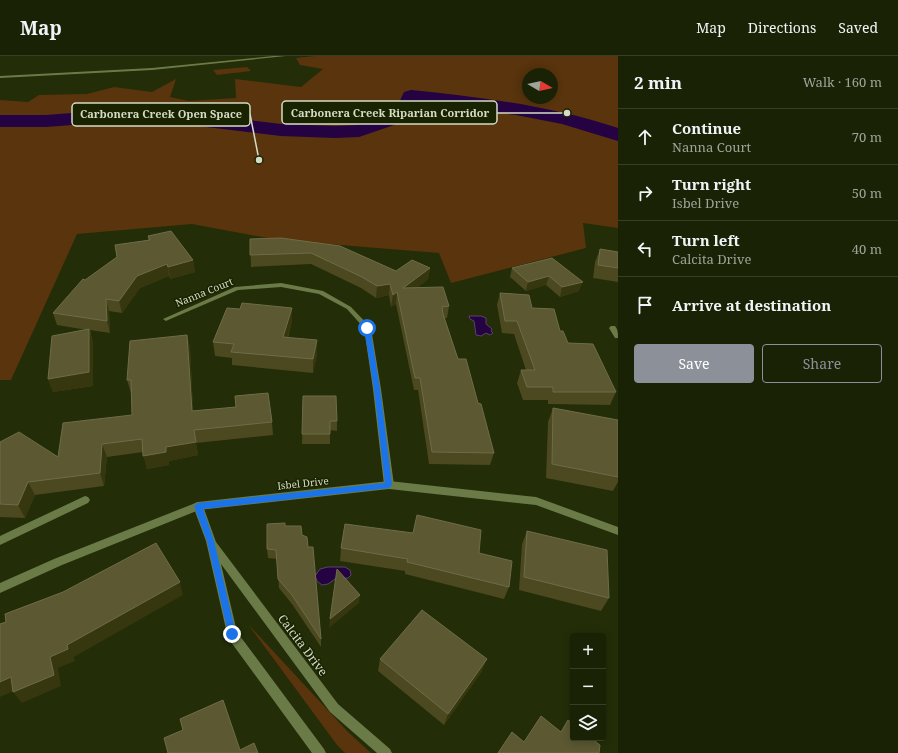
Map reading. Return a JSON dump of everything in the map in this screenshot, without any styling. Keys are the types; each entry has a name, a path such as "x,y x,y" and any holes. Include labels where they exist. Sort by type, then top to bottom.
{"street":[{"path":"0,77 152,69 284,56"},
{"name":"Nanna Court","path":"166,319 237,288 281,285 321,292 348,308 367,328 377,389 389,485"},
{"path":"614,328 618,336"},
{"name":"Isbel Drive","path":"0,588 58,562 198,506 389,485 536,501 618,531"},
{"path":"0,540 85,500"},
{"name":"Calcita Drive","path":"198,506 210,541 232,634 320,753"},
{"name":"Calcita Drive","path":"210,541 334,708 386,753"}],"shaded area":[{"path":"315,56 618,56 618,228 583,223 586,248 451,283 439,253 278,240 192,224 77,234 11,380 0,380 0,100 28,102 39,95 87,94 114,87 152,92 176,79 170,97 189,101 236,98 235,79 301,87 323,69 300,65 296,58"},
{"path":"247,67 251,71 217,75 213,70"},
{"path":"469,316 481,316 486,318 486,324 492,329 491,331 493,333 490,335 486,333 481,336 476,335 474,321 470,319"},
{"path":"328,567 345,567 350,570 351,575 348,578 335,579 328,584 322,585 317,581 315,576 320,569"},
{"path":"248,624 348,732 371,753 345,753 337,745"}],"building":[{"path":"171,231 193,260 168,267 167,264 137,276 119,301 106,299 107,321 53,313 83,279 85,280 117,257 115,245 150,240 148,236"},
{"path":"281,238 340,246 396,271 412,260 430,268 403,288 443,287 449,306 442,307 443,314 458,359 466,359 478,403 481,404 494,453 432,452 420,378 415,378 397,292 393,295 390,284 377,286 362,277 311,253 250,255 250,239"},
{"path":"600,249 618,252 618,268 598,265"},
{"path":"552,258 583,282 562,287 549,276 528,282 512,268"},
{"path":"500,293 529,295 532,308 554,309 560,331 563,331 568,343 593,344 616,392 553,392 553,387 527,387 521,370 535,370 517,321 505,321"},
{"path":"242,303 292,308 283,337 317,340 313,359 231,352 234,344 213,342 227,308 240,309"},
{"path":"89,329 89,372 48,379 52,336"},
{"path":"187,335 192,411 236,407 235,396 268,393 272,422 194,430 196,442 166,447 166,452 143,456 142,439 102,444 100,473 28,482 18,505 0,504 0,442 19,432 58,457 63,423 132,415 131,380 127,380 130,341"},
{"path":"303,396 336,396 337,421 330,421 330,434 302,434"},
{"path":"553,408 618,420 618,477 552,464"},
{"path":"417,515 481,530 479,553 512,561 509,587 407,562 408,559 341,548 345,524 413,533"},
{"path":"285,523 285,526 301,526 302,535 307,537 308,547 313,547 321,639 292,595 278,579 276,550 267,549 267,524"},
{"path":"527,531 607,550 609,598 524,577"},
{"path":"156,543 180,582 67,645 68,649 50,657 54,675 13,692 11,677 0,682 0,624 6,622 5,614 63,592"},
{"path":"337,569 360,595 330,619"},
{"path":"422,610 487,659 448,714 380,659"},
{"path":"223,700 240,750 254,743 258,753 168,753 164,738 183,730 180,719"},
{"path":"541,716 561,732 568,720 570,722 570,741 595,741 600,745 599,753 498,753 512,732 524,742"}],"waterway":[{"path":"0,121 46,121 98,117 122,119 173,117 281,130 335,132 359,131 390,120 404,113 411,96 464,101 516,109 567,120 618,135"}],"place":[{"name":"Carbonera Creek Riparian Corridor","path":"567,113"},
{"name":"Carbonera Creek Open Space","path":"259,160"}],"route":[{"path":"232,634 210,541 198,506 389,485 377,389 367,328"}]}
